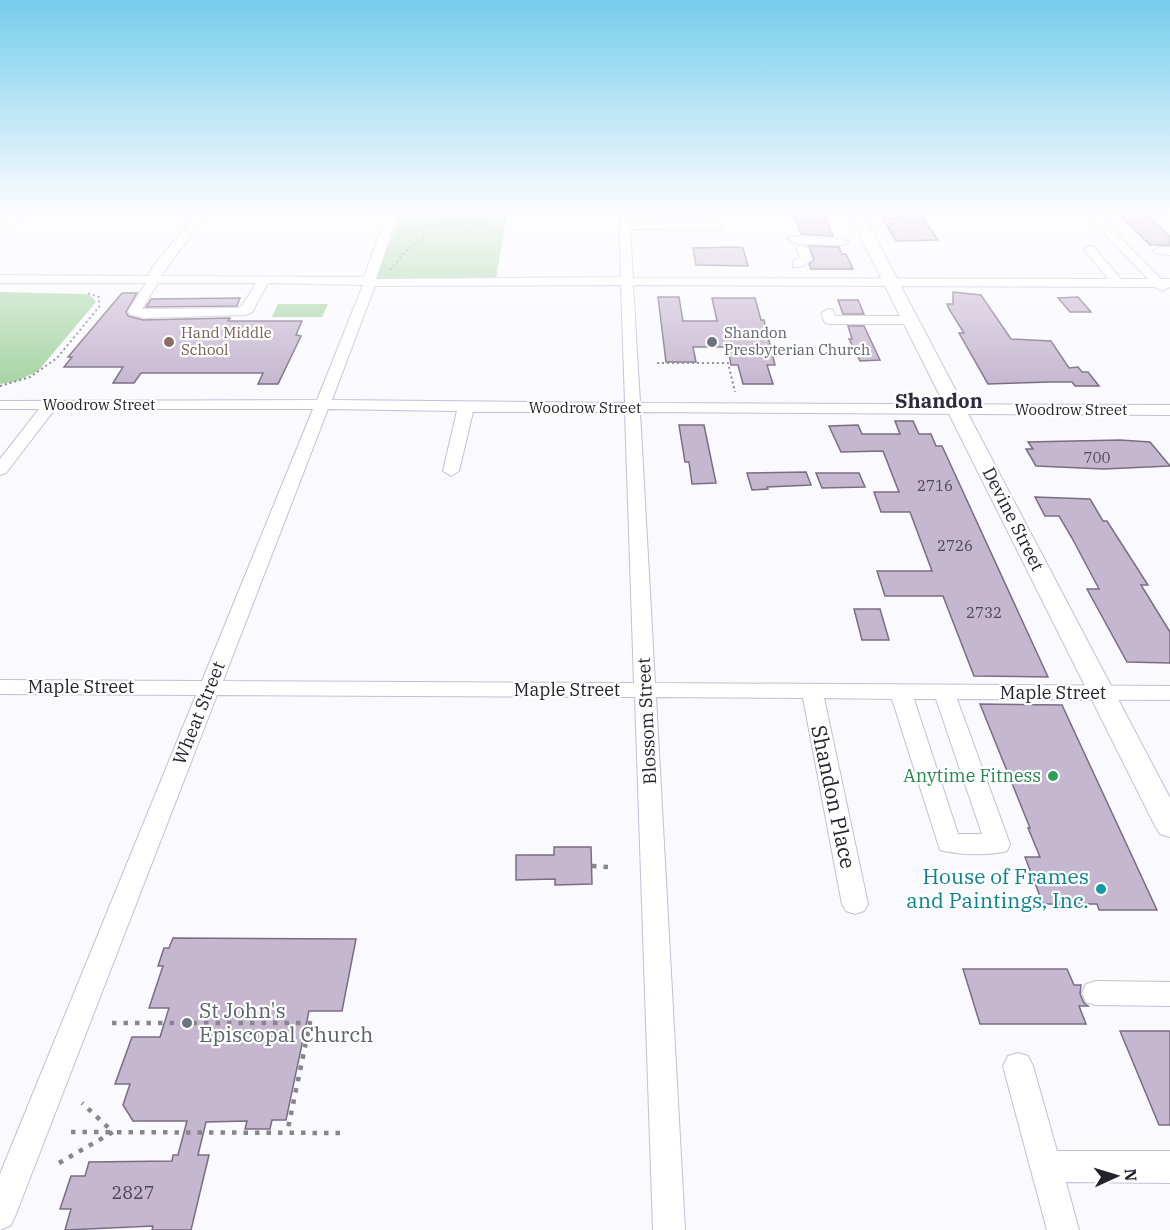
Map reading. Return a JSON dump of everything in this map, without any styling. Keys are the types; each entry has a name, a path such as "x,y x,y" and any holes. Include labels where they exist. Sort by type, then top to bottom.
{"main road":[{"name":"Devine Street","path":"885,269 1170,826"}],"street":[{"path":"157,269 154,280 134,311 144,314 240,312 247,309 264,280"},
{"name":"Wheat Street","path":"0,1215 322,404 369,288 378,277 380,269"},
{"name":"Blossom Street","path":"627,269 669,1230"},
{"path":"1107,269 1118,283"},
{"path":"1150,269 1164,283 1170,295"},
{"path":"527,271 570,272 570,281"},
{"path":"0,279 264,280 378,277 570,281 1164,283"},
{"path":"828,313 830,320 910,320"},
{"name":"Woodrow Street","path":"0,405 322,404 466,407 1170,410"},
{"path":"0,470 50,405"},
{"path":"451,471 466,407"},
{"name":"Maple Street","path":"0,687 1170,693"},
{"name":"Shandon Place","path":"812,691 855,904"},
{"path":"901,692 949,843 998,844 944,692"},
{"path":"1096,993 1170,994"},
{"path":"1018,1066 1063,1230"},
{"path":"1046,1166 1170,1167"}],"path":[{"path":"378,277 388,269"},
{"path":"0,386 14,385 32,378 48,367 96,310"},
{"path":"657,363 728,363 735,392"},
{"path":"592,866 609,867"},
{"path":"112,1023 310,1023 287,1133"},
{"path":"82,1103 113,1132"},
{"path":"71,1132 343,1133"},
{"path":"59,1163 113,1132"}],"green space":[{"path":"379,269 498,269 496,279 375,279"},
{"path":"0,292 84,294 90,295 96,302 38,371 17,381 0,384"},
{"path":"278,304 328,304 322,317 272,317"}],"building":[{"path":"953,292 981,295 1011,339 1051,341 1069,368 1078,367 1082,372 1088,372 1099,386 1075,386 1072,382 988,384 959,333 964,333 947,304 953,304"},
{"path":"122,293 137,293 126,312 128,316 143,320 230,318 228,321 302,321 296,335 301,336 278,384 258,384 263,373 141,373 134,383 113,383 123,367 64,367 72,357 68,357"},
{"name":"Shandon Presbyterian Church","path":"658,297 679,297 683,321 717,321 712,298 755,298 761,320 764,320 775,365 767,365 773,384 743,384 738,365 731,365 728,348 725,347 693,347 696,362 666,362"},
{"path":"1078,297 1091,312 1070,312 1058,298"},
{"path":"240,298 237,306 146,307 151,299"},
{"path":"838,300 858,300 864,314 843,314"},
{"path":"848,326 864,326 880,360 860,361 849,339 852,339"},
{"path":"895,421 913,421 919,434 931,434 936,446 942,446 1048,677 974,676 943,596 885,596 877,571 932,571 910,512 881,512 874,492 899,492 883,451 841,452 829,426 858,425 862,434 900,434"},
{"path":"679,425 704,425 716,483 692,484 689,462 685,462"},
{"path":"1120,440 1150,442 1170,466 1104,469 1036,466 1026,449 1033,449 1028,442"},
{"path":"806,472 811,485 752,490 747,473"},
{"path":"816,473 859,473 865,487 822,488"},
{"path":"1035,497 1090,499 1148,585 1141,585 1170,632 1170,663 1127,662 1087,589 1099,589 1072,538 1059,516 1045,516"},
{"path":"854,609 880,609 889,640 862,640"},
{"path":"980,704 1062,705 1157,910 1099,910 1097,904 1043,904 1025,857 1040,857"},
{"path":"554,847 591,847 592,884 555,885 555,879 516,880 516,855 554,855"},
{"name":"St John's Episcopal Church","path":"173,938 356,939 342,1011 309,1011 286,1120 272,1120 270,1129 245,1129 247,1121 206,1122 198,1155 209,1155 191,1230 152,1230 153,1226 65,1230 71,1209 60,1209 71,1176 85,1176 89,1162 172,1161 173,1155 178,1155 187,1121 133,1121 123,1105 130,1084 115,1084 132,1037 160,1037 169,1008 149,1008 163,966 158,966 164,948 169,948"},
{"path":"963,969 1067,969 1074,985 1081,985 1080,994 1088,1006 1079,1006 1086,1024 980,1024"},
{"path":"1120,1031 1170,1031 1170,1125 1159,1125"}],"place":[{"name":"Hand Middle School","path":"169,342"},
{"name":"Shandon Presbyterian Church","path":"712,342"},
{"name":"Anytime Fitness","path":"1053,776"},
{"name":"House of Frames and Paintings, Inc.","path":"1101,889"},
{"name":"St John's Episcopal Church","path":"187,1023"}],"district":[{"name":"Shandon","path":"939,401"}]}
